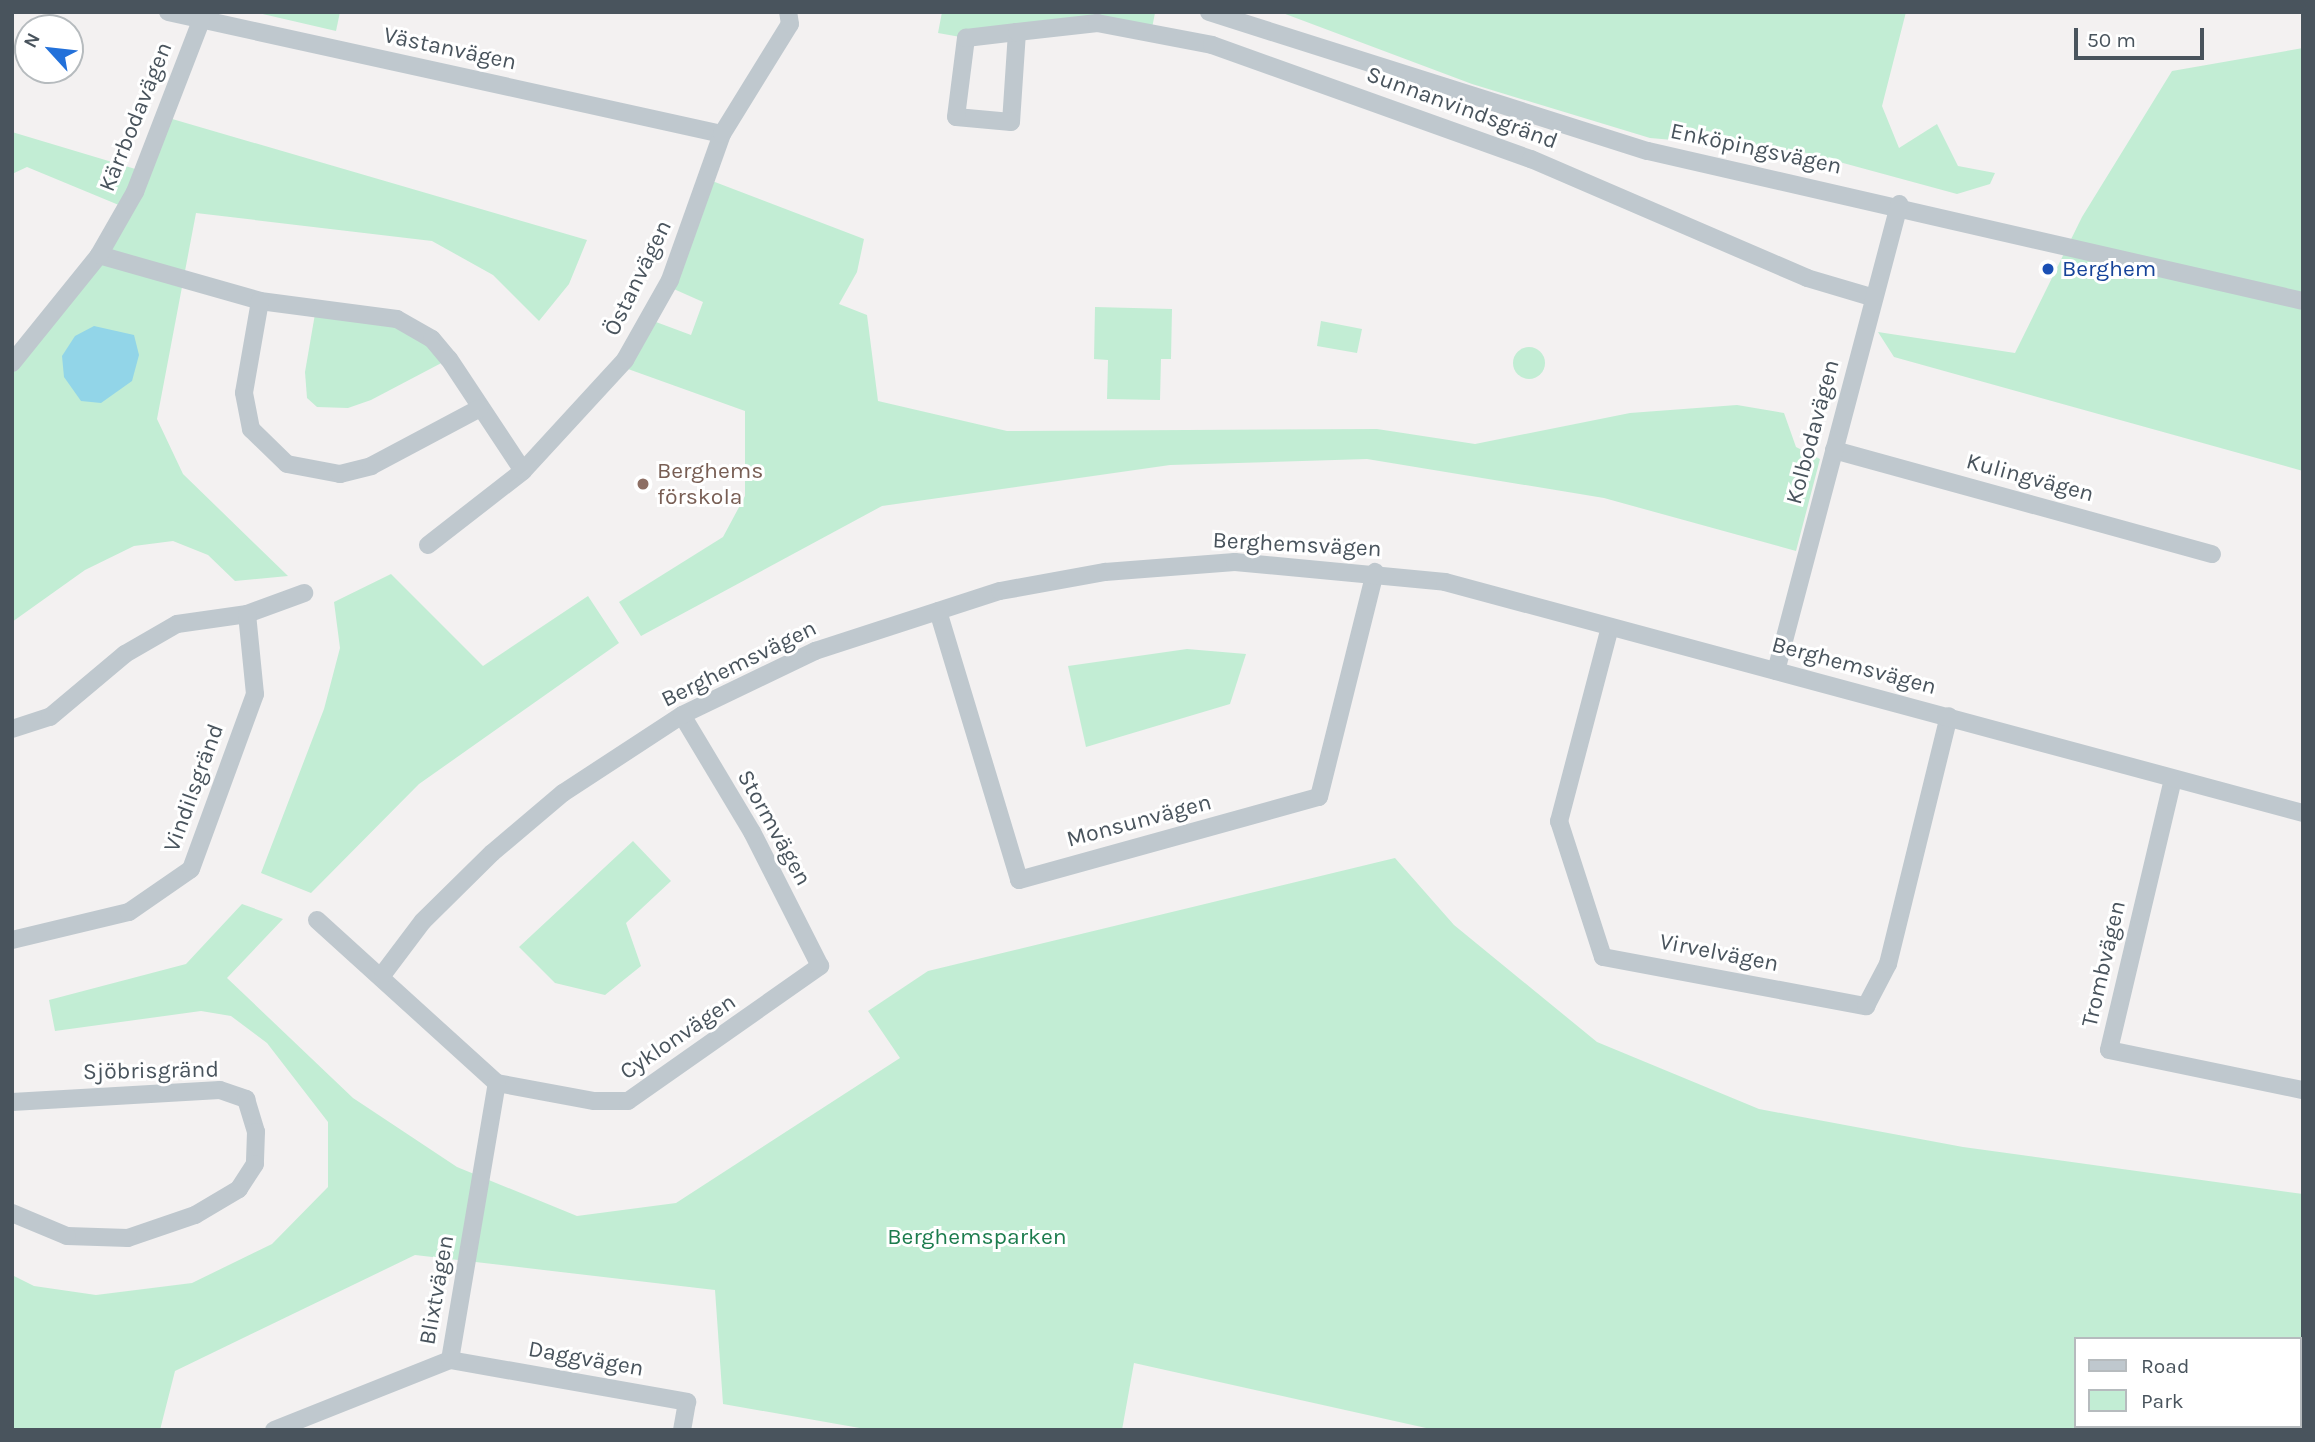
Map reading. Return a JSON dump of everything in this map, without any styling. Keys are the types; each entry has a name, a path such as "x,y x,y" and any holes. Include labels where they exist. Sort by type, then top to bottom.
{"street":[{"name":"Västanvägen","path":"168,12 722,134"},
{"name":"Östanvägen","path":"428,545 470,518 523,471 625,360 650,319 722,134 776,50 790,24 788,12"},
{"name":"Enköpingsvägen","path":"1209,12 1648,151 1899,204 2303,301"},
{"name":"Kärrbodavägen","path":"12,363 99,255 135,192 201,21"},
{"name":"Sunnanvindsgränd","path":"1017,32 1011,122 956,117 966,38 1017,32 1097,23 1212,45 1531,159 1807,278 1874,298"},
{"name":"Kolbodavägen","path":"1776,671 1899,204"},
{"path":"99,255 260,301 397,319 432,340 523,471"},
{"path":"260,301 244,393 251,429 287,464 340,474 372,466 480,408"},
{"name":"Kulingvägen","path":"1834,450 2212,554"},
{"name":"Berghemsvägen","path":"383,974 423,921 492,853 562,793 682,715 815,651 1000,591 1105,572 1235,562 1375,572 1445,582 2303,813"},
{"name":"Monsunvägen","path":"938,611 1019,880 1319,797 1375,572"},
{"path":"12,729 50,717 125,654 177,624 247,614 304,593"},
{"name":"Vindilsgränd","path":"12,940 130,912 191,869 255,694 247,614"},
{"name":"Virvelvägen","path":"1610,627 1559,821 1603,957 1866,1006 1888,964 1949,716"},
{"name":"Stormvägen","path":"682,715 752,832 820,966"},
{"name":"Trombvägen","path":"2173,779 2109,1050 2303,1090"},
{"path":"317,920 383,974 497,1083"},
{"name":"Cyklonvägen","path":"497,1083 594,1101 628,1101 820,966"},
{"name":"Blixtvägen","path":"274,1430 450,1360 497,1083"},
{"name":"Sjöbrisgränd","path":"12,1102 220,1090 246,1099 256,1132 255,1164 239,1189 195,1215 128,1238 67,1236 12,1213"},
{"name":"Daggvägen","path":"450,1360 687,1402 682,1430"}],"green space":[{"path":"254,12 340,12 336,31"},
{"path":"942,12 1155,13 1151,33 1097,23 966,38 938,33"},
{"path":"1280,12 1906,12 1882,106 1899,148 1937,124 1958,166 1995,173 1990,184 1957,194 1799,151 1650,138 1472,84"},
{"path":"2303,48 2303,471 1894,357 1878,332 2015,353 2082,217 2172,71"},
{"path":"162,116 587,240 569,284 539,321 493,275 432,241 196,213 157,419 183,474 288,576 235,581 208,555 173,541 134,546 85,570 12,622 12,363 126,208 27,167 12,174 12,132 142,171"},
{"path":"707,179 864,239 857,272 839,304 867,315 878,401 1007,431 1377,429 1475,444 1630,413 1737,405 1784,413 1796,447 1820,459 1796,551 1604,498 1367,459 1170,465 882,506 641,636 619,602 723,537 745,496 745,411 628,369 656,322 691,335 703,302 667,286"},
{"path":"1095,307 1172,309 1171,359 1161,359 1160,400 1107,399 1108,360 1094,359"},
{"path":"316,308 397,319 449,359 371,400 348,408 317,407 307,398 305,372"},
{"path":"1321,321 1362,329 1357,353 1317,346"},
{"path":"1529,347 1540,352 1545,363 1540,374 1529,379 1518,374 1513,363 1518,352"},
{"path":"391,574 483,666 588,596 619,643 419,784 311,893 261,873 324,709 340,648 334,602"},
{"path":"1187,649 1246,654 1230,704 1086,747 1068,666"},
{"path":"633,841 671,881 626,923 641,966 605,995 555,983 519,947"},
{"name":"Berghemsparken","path":"1395,858 1454,925 1597,1042 1759,1109 1963,1147 2303,1194 2303,1430 1435,1430 1134,1363 1122,1430 871,1430 723,1404 715,1290 415,1255 175,1371 160,1430 12,1430 12,1275 34,1286 96,1295 192,1283 272,1244 328,1187 328,1122 267,1043 231,1016 201,1011 55,1031 49,1000 186,964 242,904 283,919 227,978 353,1098 457,1167 577,1216 676,1203 900,1058 868,1011 928,971"}],"water":[{"path":"94,326 134,335 139,355 132,381 101,403 81,401 64,377 62,356 75,336"}],"place":[{"name":"Berghem","path":"2048,269"},
{"name":"Berghems förskola","path":"643,484"}]}
